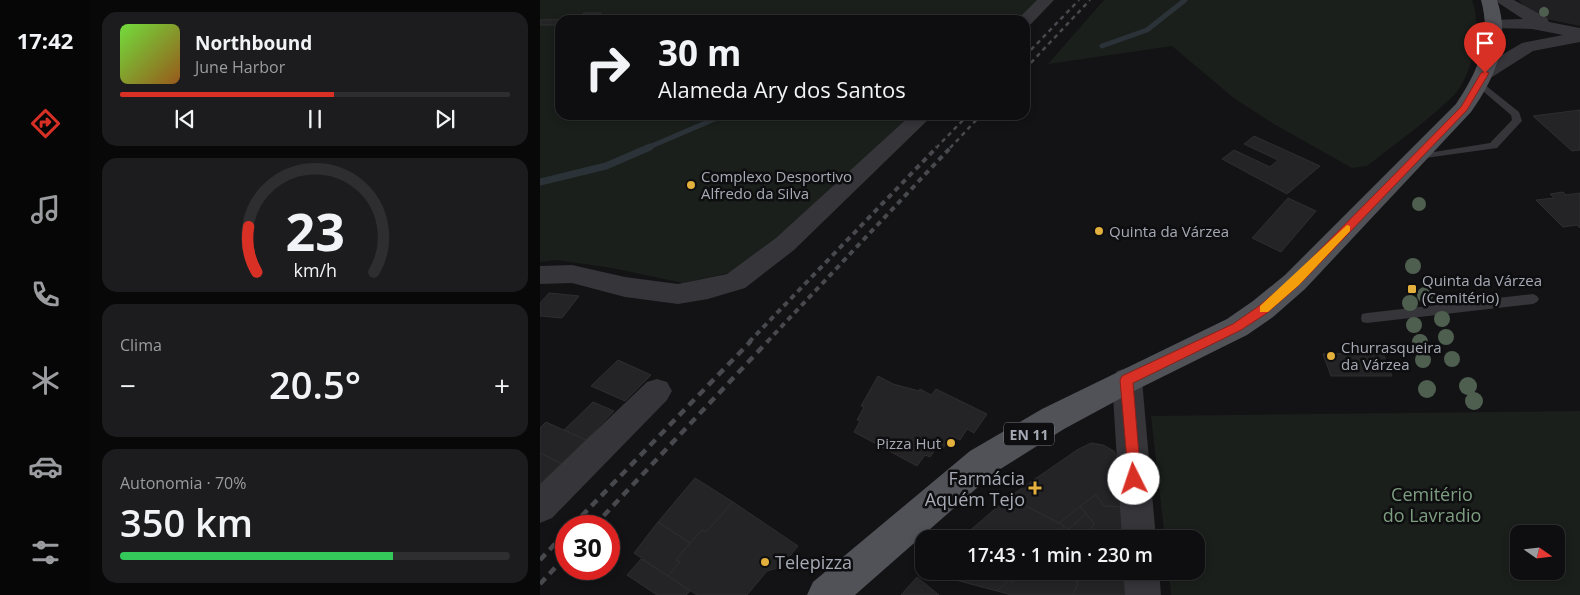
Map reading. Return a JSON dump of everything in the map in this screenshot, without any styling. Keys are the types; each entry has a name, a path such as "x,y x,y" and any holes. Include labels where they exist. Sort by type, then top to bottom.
{"main road":[{"name":"EN 11","path":"826,595 982,462 1127,380 1237,327 1263,310 1295,282 1464,108 1483,79 1490,60 1495,24 1489,0"}],"street":[{"path":"1030,15 1046,0"},
{"path":"1502,0 1534,20 1572,35"},
{"path":"1495,24 1531,35 1572,35"},
{"path":"1483,79 1528,47 1572,35"},
{"path":"540,275 572,274 625,287 678,294 736,281 785,244 918,120"},
{"path":"1127,380 1138,530"},
{"path":"540,507 657,392"},
{"path":"1142,580 1143,595"}],"lane":[{"path":"1415,158 1493,146 1517,121 1516,114 1483,79"},
{"path":"1367,318 1532,299"}],"shaded area":[{"path":"1518,0 1580,0 1580,26 1546,19 1530,11"}],"green space":[{"name":"Complexo Desportivo Alfredo da Silva","path":"540,0 1038,0 1022,15 555,15 555,120 911,120 767,254 728,273 683,283 612,268 556,260 540,262"},
{"path":"1104,0 1472,0 1475,10 1476,36 1471,63 1461,86 1454,95 1423,123 1367,166 1352,168 1274,124 1235,99 1172,46 1048,64"},
{"name":"Cemitério do Lavradio","path":"1580,411 1580,595 1171,595 1170,580 1205,580 1205,530 1164,530 1151,416"}],"building":[{"path":"584,13 601,13 599,15 582,15"},
{"path":"540,20 555,20 555,25 540,25"},
{"path":"1580,110 1580,150 1572,151 1533,116"},
{"path":"1254,136 1320,166 1287,194 1222,159 1234,150 1270,167 1278,160 1244,144"},
{"path":"1563,192 1566,195 1580,193 1580,228 1577,225 1563,227 1536,200 1554,198 1550,194"},
{"path":"1288,198 1316,211 1281,252 1252,238"},
{"path":"549,293 579,296 562,318 540,316 540,303"},
{"path":"1383,353 1392,376 1331,376 1323,354"},
{"path":"618,360 651,375 625,401 591,386"},
{"path":"878,376 893,384 919,391 920,389 931,395 936,389 987,414 974,433 967,429 960,440 952,436 943,448 938,446 930,457 925,455 917,466 854,432 860,421 857,420 864,407 861,406"},
{"path":"593,402 614,411 586,440 564,430"},
{"path":"546,422 586,440 562,464 540,453 540,428"},
{"path":"1091,443 1103,445 1114,451 1119,461 1122,507 1104,506 1096,495 1059,523 1009,497 1077,450"},
{"path":"540,453 562,464 540,487"},
{"path":"695,478 733,502 706,532 702,530 690,543 658,522"},
{"path":"1096,495 1104,506 1122,507 1123,530 1090,530 1094,523 1080,506"},
{"path":"1009,497 1064,526 1060,530 970,530"},
{"path":"733,502 798,546 781,567 767,571 747,595 697,595 668,576 680,562 676,560 690,543 702,530 706,532"},
{"path":"1080,506 1086,514 1069,529 1059,523"},
{"path":"1086,514 1094,523 1090,530 1069,529"},
{"path":"658,522 690,543 676,560 680,562 668,576 634,553"},
{"path":"1064,526 1072,530 1060,530"},
{"path":"641,559 690,591 686,595 657,595 627,575"},
{"path":"915,579 921,580 939,595 901,595"},
{"path":"956,580 1009,580 997,591"},
{"path":"1009,580 1012,583 1015,580 1071,580 1079,582 1073,595 1011,595 997,591"},
{"path":"1079,580 1129,580 1133,595 1073,595"}],"waterway":[{"path":"1102,46 1147,30 1185,0"},
{"path":"647,148 712,120"},
{"path":"540,182 606,166 650,147"}],"railway":[{"path":"1030,51 1079,0"},
{"path":"1030,64 1090,0"},
{"path":"936,148 963,120"},
{"path":"950,148 976,120"},
{"path":"749,342 937,147"},
{"path":"767,342 951,147"},
{"path":"583,515 751,341"},
{"path":"604,515 768,341"},
{"path":"540,560 555,544"},
{"path":"540,584 555,568"}],"slow traffic":[{"path":"1264,309 1295,282 1347,228"}],"place":[{"name":"Complexo Desportivo Alfredo da Silva","path":"691,185"},
{"name":"Quinta da Várzea","path":"1099,231"},
{"name":"Quinta da Várzea (Cemitério)","path":"1412,289"},
{"name":"Churrasqueira da Várzea","path":"1331,356"},
{"name":"Pizza Hut","path":"951,443"},
{"name":"Farmácia Aquém Tejo","path":"1035,488"},
{"name":"Telepizza","path":"765,562"}],"route":[{"path":"1134,479 1127,380 1237,327 1263,310 1295,282 1464,108 1485,73"}]}
